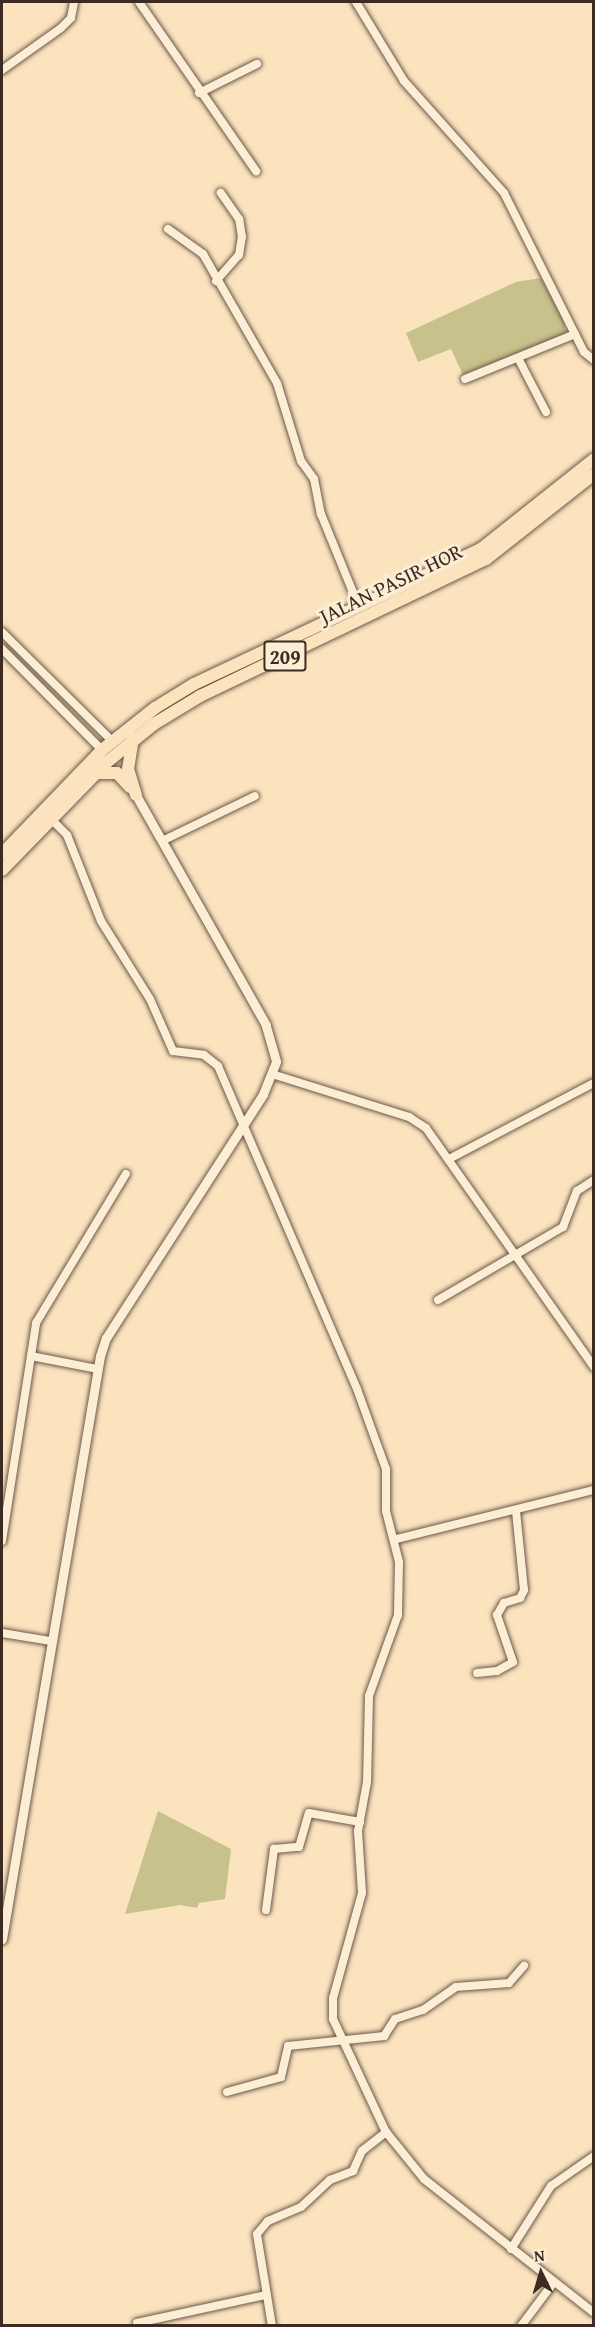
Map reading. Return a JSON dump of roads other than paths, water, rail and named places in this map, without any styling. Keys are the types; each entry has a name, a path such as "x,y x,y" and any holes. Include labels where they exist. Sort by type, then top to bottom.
{"main road":[{"name":"JALAN PASIR HOR","path":"2,854 107,745 194,684 481,549 594,459"},
{"name":"JALAN PASIR HOR","path":"2,870 133,738 200,696 486,559 594,474"},
{"path":"133,738 128,769 136,795"},
{"path":"96,773 117,773 136,795"}],"street":[{"path":"2,70 61,28 71,18 74,2"},
{"path":"139,2 199,93 256,171"},
{"path":"356,2 404,81 504,194 575,334 594,360"},
{"path":"199,93 256,64"},
{"path":"216,280 239,255 242,237 239,219 221,193"},
{"path":"168,229 197,247 277,383 301,461 314,479 324,522 359,607"},
{"path":"465,380 575,334"},
{"path":"518,358 546,412"},
{"path":"2,632 107,745"},
{"path":"2,649 107,745"},
{"path":"2,1939 97,1369 106,1338 243,1127 272,1074 276,1061 272,1037 136,795"},
{"path":"162,841 255,796"},
{"path":"51,819 67,835 101,921 150,999 173,1051 204,1055 218,1066 378,1439 386,1468 387,1511 397,1539 397,1629 369,1696 367,1782 360,1822 362,1893 332,2008 341,2039 386,2132 424,2179 594,2313"},
{"path":"272,1074 419,1121 449,1159 513,1257 594,1367"},
{"path":"449,1159 594,1083"},
{"path":"2,1541 36,1323 52,1292 126,1174"},
{"path":"438,1300 562,1227 577,1191 594,1180"},
{"path":"31,1356 97,1369"},
{"path":"397,1539 465,1520 516,1511 594,1490"},
{"path":"477,1673 497,1671 513,1662 497,1615 499,1608 520,1598 524,1590 516,1511"},
{"path":"2,1633 51,1641"},
{"path":"267,1910 274,1849 299,1847 309,1813 360,1822"},
{"path":"227,2092 281,2077 288,2046 384,2036 396,2019 423,2010 456,1987 509,1983 524,1966"},
{"path":"272,2325 255,2241 262,2227 301,2207 330,2180 353,2171 368,2144 386,2132"},
{"path":"511,2249 551,2186 594,2156"},
{"path":"521,2325 555,2282"},
{"path":"137,2323 265,2295"}]}
